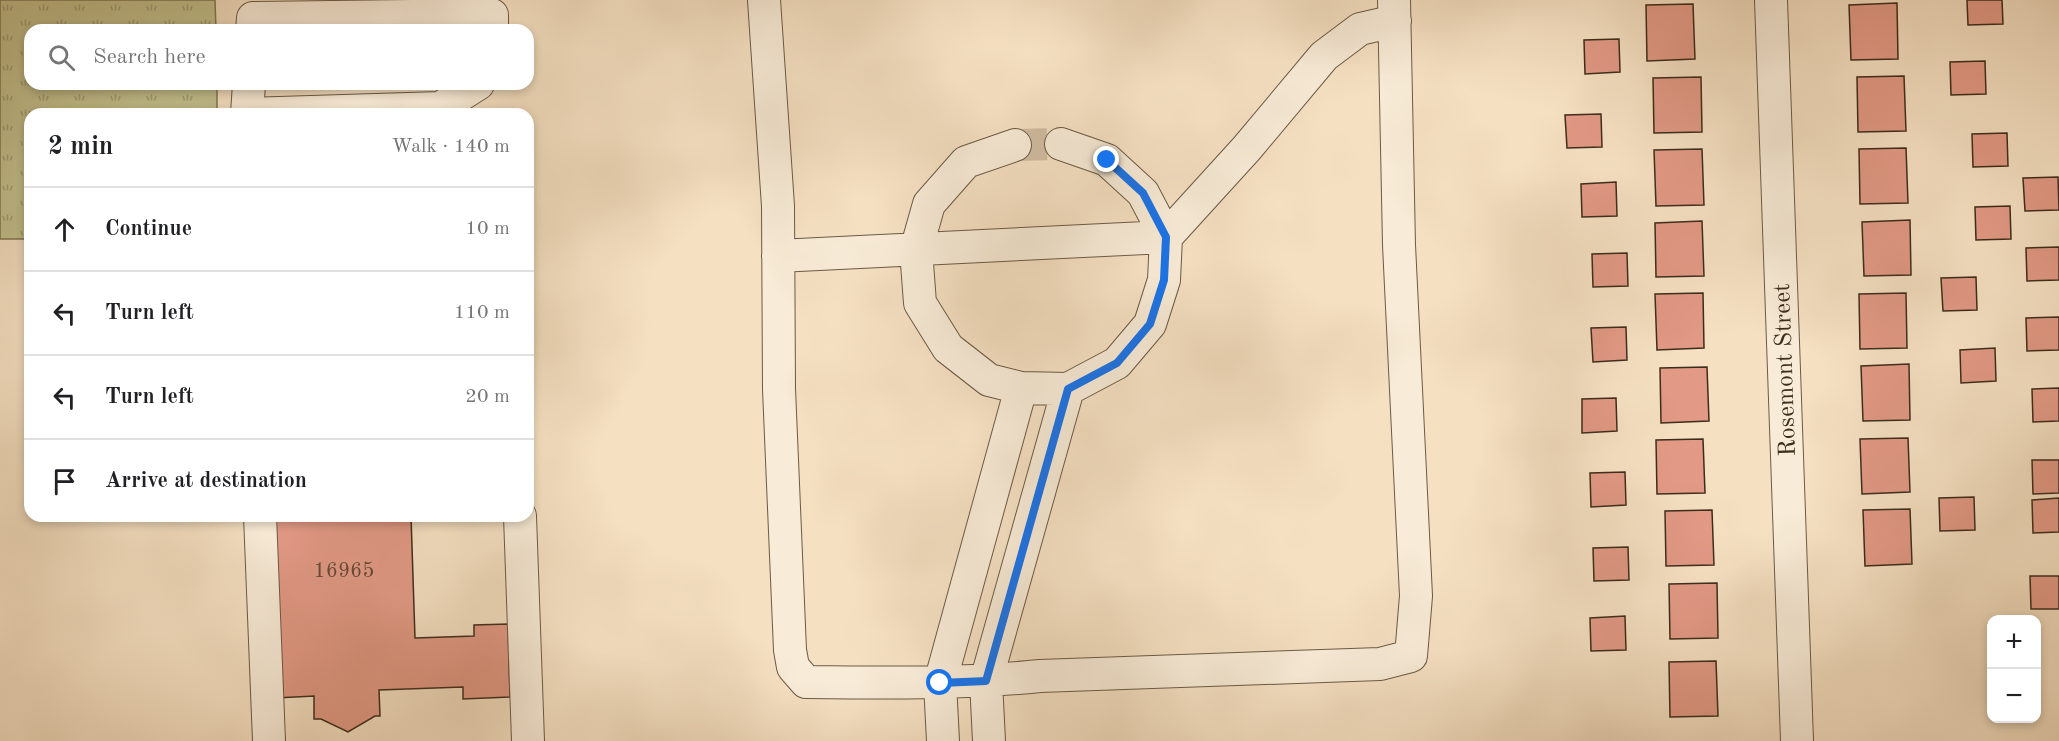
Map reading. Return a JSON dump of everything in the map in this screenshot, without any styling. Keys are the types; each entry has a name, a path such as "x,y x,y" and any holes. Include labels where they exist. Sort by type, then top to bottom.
{"street":[{"path":"764,0 778,206 778,256 778,389 790,650 793,667 806,682 940,683 1040,675 1380,664 1411,656 1416,596 1399,245 1394,10 1360,29 1324,56 1247,148 1166,237 778,256"},
{"name":"Rosemont Street","path":"1772,0 1797,741"},
{"path":"252,24 253,18 492,15 492,24"},
{"path":"247,108 249,90"},
{"path":"440,108 468,90"},
{"path":"1015,145 966,162 929,204 916,250 920,303 948,348 989,380 1020,388 1068,389 1117,363 1150,324 1164,280 1166,237 1143,193 1107,160 1061,144"},
{"path":"943,741 940,683 1020,388"},
{"path":"989,741 986,681 1068,389"},
{"path":"260,522 269,741"},
{"path":"520,522 528,741"}],"green space":[{"path":"0,0 215,0 216,24 24,24 24,90 217,90 217,108 24,108 24,239 0,239"}],"building":[{"path":"1967,0 2002,0 2003,24 1968,25"},
{"path":"1897,3 1898,59 1851,60 1849,5"},
{"path":"1693,4 1695,59 1647,61 1646,5"},
{"path":"1619,39 1620,72 1585,74 1584,40"},
{"path":"1985,61 1986,94 1951,95 1950,62"},
{"path":"1904,76 1906,131 1858,132 1857,77"},
{"path":"1701,77 1702,132 1654,133 1653,78"},
{"path":"1601,114 1602,147 1567,148 1565,115"},
{"path":"2007,133 2008,166 1973,167 1972,134"},
{"path":"1906,148 1908,203 1860,204 1859,149"},
{"path":"1702,149 1704,205 1656,206 1654,150"},
{"path":"2058,177 2059,210 2025,211 2023,178"},
{"path":"1616,182 1617,216 1582,217 1581,184"},
{"path":"2010,206 2011,239 1976,240 1975,207"},
{"path":"1910,220 1911,275 1864,276 1862,222"},
{"path":"1702,221 1704,276 1656,277 1655,223"},
{"path":"2059,247 2059,280 2027,281 2026,248"},
{"path":"1627,253 1628,286 1593,287 1592,254"},
{"path":"1976,277 1977,310 1943,311 1941,278"},
{"path":"1703,293 1704,348 1657,350 1655,294"},
{"path":"1906,293 1907,348 1860,349 1859,294"},
{"path":"2059,317 2059,350 2027,351 2026,318"},
{"path":"1626,327 1627,360 1593,362 1591,328"},
{"path":"1995,348 1996,381 1961,383 1960,350"},
{"path":"1909,364 1910,420 1863,421 1861,366"},
{"path":"1707,367 1709,421 1661,423 1660,368"},
{"path":"2059,388 2059,421 2033,422 2032,389"},
{"path":"1616,398 1617,431 1582,433 1582,399"},
{"path":"1908,438 1910,492 1862,494 1860,439"},
{"path":"1703,439 1705,493 1657,494 1656,440"},
{"path":"2032,460 2059,460 2059,493 2033,494"},
{"path":"1625,472 1626,505 1591,507 1590,473"},
{"path":"1974,497 1975,530 1940,531 1939,498"},
{"path":"2059,498 2059,532 2033,533 2032,500"},
{"path":"1910,509 1912,564 1865,566 1863,510"},
{"path":"1712,510 1714,565 1666,566 1665,511"},
{"path":"273,522 411,522 415,638 474,636 474,625 508,624 510,697 463,699 463,687 379,690 380,716 375,716 348,732 321,719 314,719 314,696 276,698"},
{"path":"1628,547 1629,580 1594,581 1593,548"},
{"path":"2030,576 2059,576 2059,609 2031,609"},
{"path":"1717,583 1718,638 1670,639 1669,584"},
{"path":"1625,616 1626,650 1591,651 1590,618"},
{"path":"1716,661 1718,716 1670,717 1669,662"}],"tunnel":[{"path":"1015,145 1061,144"}],"route":[{"path":"940,683 986,681 1068,389 1117,363 1150,324 1164,280 1166,237 1143,193 1107,160"}]}
